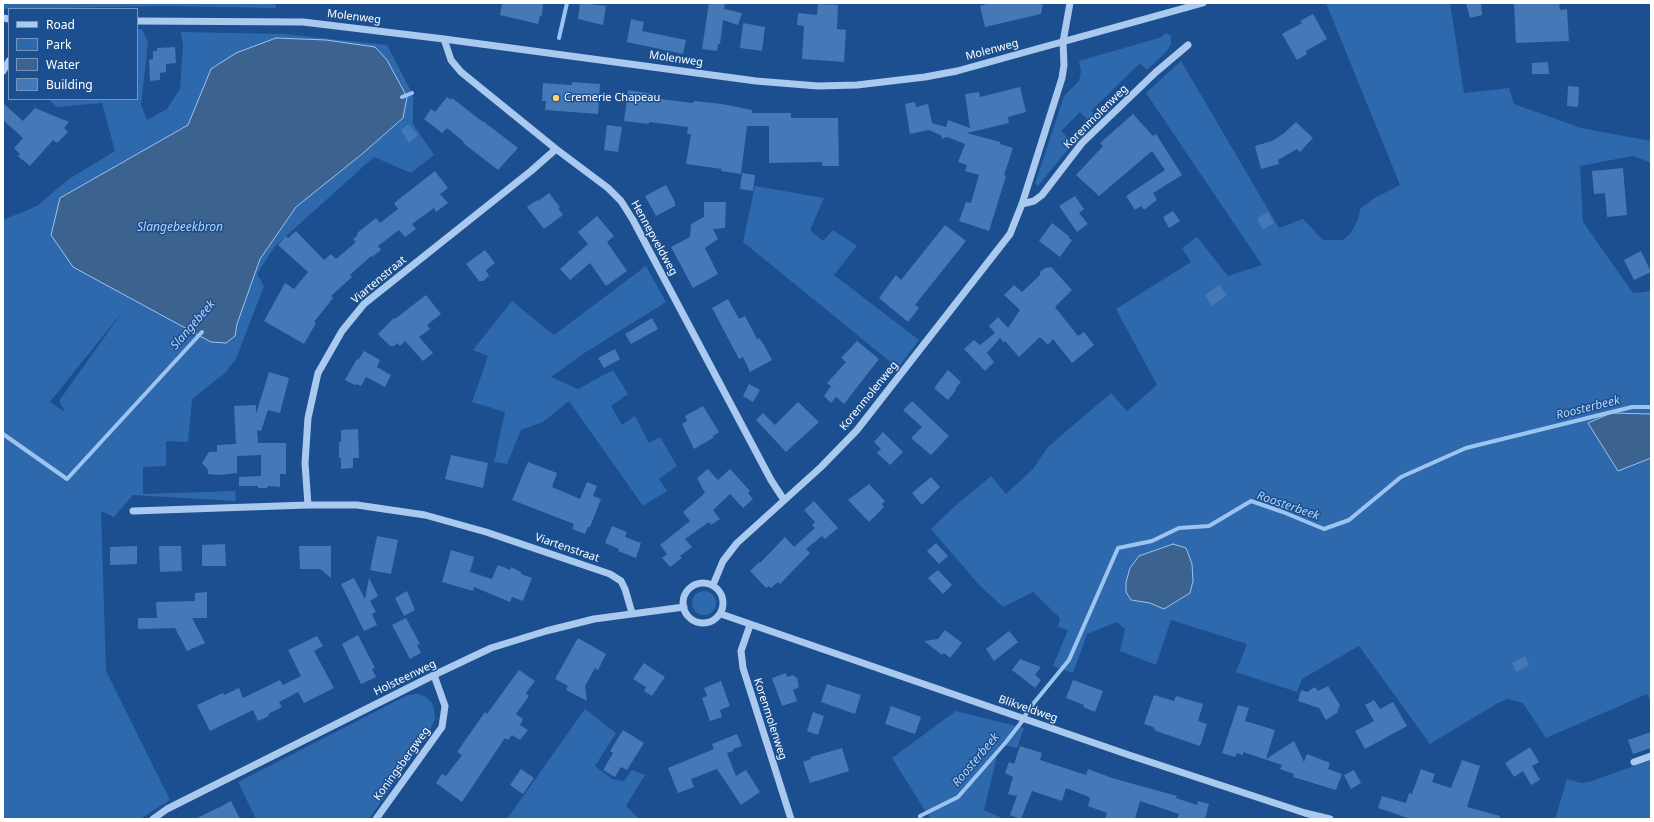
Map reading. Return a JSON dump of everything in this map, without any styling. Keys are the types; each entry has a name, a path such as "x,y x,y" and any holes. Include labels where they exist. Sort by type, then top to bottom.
{"street":[{"name":"Korenmolenweg","path":"713,585 723,561 737,543 821,467 856,430 1010,234 1022,204 1062,78 1064,65 1063,42 1070,3"},
{"name":"Molenweg","path":"138,21 303,22 444,39 756,81 818,86 857,86 957,71 1203,3"},
{"name":"Hennepveldweg","path":"444,39 451,60 461,72 556,149 608,188 621,202 633,220 771,480 784,500"},
{"name":"Korenmolenweg","path":"1022,204 1034,201 1042,195 1082,143 1156,72 1188,45"},
{"name":"Viartenstraat","path":"308,505 305,464 308,418 318,372 342,331 364,304 556,149"},
{"name":"Viartenstraat","path":"133,510 356,505 425,515 486,532 616,577 625,589 632,613"},
{"path":"700,582 713,585 722,594 724,601 721,614 712,621 699,623 689,618 684,607 683,599 685,593 689,588 700,582"},
{"name":"Holsteenweg","path":"153,819 174,805 434,675 492,648 546,631 594,619 684,607"},
{"name":"Blikveldweg","path":"721,614 1304,816 1330,819"},
{"name":"Korenmolenweg","path":"750,625 741,651 742,668 791,819"},
{"name":"Koningsbergweg","path":"376,819 442,727 445,706 434,675"},
{"path":"1634,762 1651,756"}],"green space":[{"path":"3,3 275,3 276,8 163,6 3,9"},
{"path":"1326,3 1450,3 1464,93 1509,88 1514,104 1581,128 1651,141 1651,163 1633,156 1580,166 1583,222 1633,293 1651,291 1651,702 1647,694 1546,738 1523,703 1508,699 1496,704 1430,744 1359,646 1302,679 1297,692 1236,672 1247,644 1171,620 1156,665 1120,651 1125,629 1117,622 1087,634 1073,673 1053,666 1068,630 1058,627 1060,618 1033,592 1003,607 980,586 931,529 955,506 991,476 1006,494 1032,470 1048,447 1111,393 1127,411 1157,385 1116,309 1191,262 1182,248 1197,237 1228,276 1262,265 1146,93 1181,61 1279,228 1303,219 1323,240 1343,240 1350,234 1358,220 1360,209 1373,199 1400,185","holes":["1173,544 1186,548 1192,564 1193,581 1190,593 1164,609 1150,603 1131,600 1139,556"]},
{"path":"138,29 142,29 148,42 141,105 147,120 167,109 180,89 183,46 181,32 284,34 387,45 413,95 413,124 434,155 411,173 374,157 275,246 257,274 264,286 236,359 226,372 192,399 188,442 166,441 166,466 143,467 143,494 235,491 236,501 133,495 114,517 101,511 106,671 170,800 140,819 3,819 3,220 37,206 69,179 115,151 102,103 56,107 50,100 138,100","holes":["403,118 362,154 296,207 260,259 237,324 60,198 188,125","123,311 59,401 65,412 50,402"]},
{"path":"1166,33 1171,36 1171,44 1166,52 1147,70 1140,63 1091,111 1098,119 1093,125 1080,112 1061,131 1073,143 1038,186 1035,184 1064,96 1079,81 1081,71 1079,61 1162,37"},
{"path":"755,186 824,198 810,230 823,241 833,230 857,246 834,275 919,340 898,368 743,242"},
{"path":"646,266 666,302 586,352 551,377 578,389 613,370 628,394 611,406 622,425 635,416 649,443 660,437 677,466 659,479 667,491 643,506 569,401 543,422 521,430 507,464 494,462 505,412 472,402 488,356 473,350 512,301 554,335"},
{"path":"704,591 713,594 716,603 713,612 704,615 695,612 692,603 695,594"},
{"path":"418,694 426,697 432,703 435,719 427,736 369,819 256,819 238,782 408,695"},
{"path":"585,709 616,733 595,766 612,779 624,781 632,770 645,775 626,806 639,819 507,819"},
{"path":"956,711 1024,728 1017,748 1000,744 984,810 1004,819 929,819 929,815 892,758"},
{"path":"1651,760 1651,819 1555,819 1567,779 1581,783 1589,782"}],"water":[{"name":"Slangebeekbron","path":"276,38 326,40 375,47 387,60 407,97 403,118 362,154 296,207 260,259 237,324 235,336 226,343 211,342 73,267 51,235 60,198 188,125 211,69 236,53"},
{"path":"1611,413 1651,414 1651,458 1618,471 1588,423"},
{"path":"1173,544 1186,548 1192,564 1193,581 1190,593 1164,609 1150,603 1131,600 1126,592 1126,582 1130,568 1139,556"}],"building":[{"path":"502,3 543,3 542,16 540,16 538,24 500,15"},
{"path":"580,3 606,6 603,25 578,19"},
{"path":"709,3 725,3 724,9 742,13 738,25 723,20 720,44 718,44 717,51 702,49"},
{"path":"990,3 1043,3 1041,14 985,27 980,6"},
{"path":"1466,3 1481,3 1482,15 1470,18"},
{"path":"1514,3 1559,3 1560,10 1567,9 1569,41 1516,43"},
{"path":"818,4 838,5 837,29 846,30 844,62 802,59 804,26 797,25 798,13 817,15"},
{"path":"1313,14 1327,39 1306,51 1307,54 1297,60 1282,34 1302,23 1300,21"},
{"path":"631,19 644,22 642,31 686,40 683,54 627,42"},
{"path":"743,23 765,27 762,51 740,48"},
{"path":"175,47 176,63 166,64 166,72 160,73 160,80 150,81 149,60 153,59 153,51 157,51 157,48"},
{"path":"1548,62 1549,74 1532,74 1532,63"},
{"path":"572,82 600,84 598,114 545,110 546,101 542,101 543,83 572,85"},
{"path":"1568,86 1579,87 1578,107 1567,106"},
{"path":"1020,87 1026,112 1008,117 1009,123 967,133 1000,142 1000,144 1013,148 989,231 959,221 966,202 971,203 979,175 965,171 967,165 958,162 965,144 947,137 941,139 942,136 929,130 910,134 905,104 915,102 916,107 928,104 932,123 946,127 948,120 970,128 965,94 979,92 980,97"},
{"path":"628,90 653,94 652,98 693,103 694,101 722,104 752,110 752,113 791,113 791,118 838,118 839,166 822,166 822,162 769,163 769,126 747,126 741,174 721,171 722,169 686,164 691,134 687,134 688,127 649,122 649,124 624,121"},
{"path":"447,97 451,100 452,98 518,148 498,170 463,143 464,142 447,128 442,133 424,119 431,109 435,112"},
{"path":"3,103 23,121 35,108 69,122 64,128 68,132 57,143 53,140 30,166 18,156 20,154 14,148 23,138 3,120"},
{"path":"1133,114 1153,136 1156,134 1182,175 1153,193 1157,200 1144,210 1141,206 1135,210 1126,196 1165,170 1152,151 1099,196 1076,175 1103,146 1100,143"},
{"path":"1296,122 1313,138 1300,152 1297,149 1278,160 1279,164 1261,169 1255,146 1272,141 1283,134"},
{"path":"409,124 418,135 409,143 401,130"},
{"path":"607,125 622,127 618,152 604,150"},
{"path":"1623,168 1627,215 1607,217 1605,193 1594,194 1592,171"},
{"path":"435,171 448,188 440,194 448,203 436,212 434,208 412,224 416,229 405,237 399,230 378,246 381,250 372,257 371,256 350,275 352,277 331,296 333,298 314,322 316,323 304,344 264,321 285,283 294,289 308,272 278,245 286,236 288,238 296,231 324,260 331,254 336,259 356,242 353,239 358,235 357,233 376,218 380,223 398,209 394,203"},
{"path":"742,173 755,175 753,191 740,189"},
{"path":"666,185 675,202 675,206 656,216 645,196"},
{"path":"549,193 560,207 558,208 563,215 544,229 527,207"},
{"path":"1075,196 1084,209 1079,213 1088,224 1077,232 1059,206"},
{"path":"704,202 726,202 725,228 713,229 718,239 705,248 718,274 693,288 671,247 690,237 691,224 704,217"},
{"path":"1173,211 1180,221 1169,228 1163,217"},
{"path":"1268,212 1274,223 1263,230 1257,218"},
{"path":"597,216 614,236 607,242 627,271 606,286 590,263 570,280 560,269 588,244 578,232"},
{"path":"1052,223 1072,240 1060,257 1039,241"},
{"path":"945,225 966,241 915,305 919,308 908,322 879,298 896,275 901,280"},
{"path":"485,250 495,263 486,270 489,276 483,281 479,281 466,264"},
{"path":"1641,251 1651,272 1634,280 1624,260"},
{"path":"1051,267 1072,290 1055,307 1078,336 1084,332 1094,345 1072,363 1053,339 1048,345 1040,337 1019,357 1005,341 1004,343 1000,338 987,353 994,362 985,371 964,349 974,340 980,345 995,333 989,326 998,317 1008,328 1020,310 1004,295 1014,285 1022,292 1040,275 1040,272 1045,268"},
{"path":"1219,285 1227,295 1212,306 1205,295"},
{"path":"426,295 441,314 427,325 430,329 419,337 433,353 423,361 405,341 400,346 397,343 394,346 390,346 378,334 394,318 395,319"},
{"path":"728,299 739,319 745,316 757,339 759,338 764,345 772,360 750,372 743,357 739,359 712,308"},
{"path":"652,318 658,329 631,344 625,334"},
{"path":"857,341 879,359 844,404 836,397 831,403 824,396 831,386 827,383 846,362 841,358"},
{"path":"615,349 620,359 604,368 598,358"},
{"path":"364,351 380,360 377,367 391,375 385,387 366,377 361,386 345,380 357,359 358,360"},
{"path":"948,370 961,382 948,400 934,388"},
{"path":"269,372 289,378 280,413 268,410 261,431 257,430 258,443 286,443 286,474 280,474 280,487 268,486 267,488 258,488 258,486 239,486 239,477 261,476 261,455 237,456 237,473 220,475 208,474 208,470 202,463 209,452 217,452 217,445 236,444 234,406 256,405 256,414"},
{"path":"749,384 760,390 753,402 743,396"},
{"path":"912,401 949,436 931,455 911,438 922,427 903,410"},
{"path":"798,402 819,422 786,452 756,420 763,413 775,425"},
{"path":"703,406 719,432 713,436 713,438 694,449 682,424 687,421 685,416"},
{"path":"358,429 359,458 353,458 353,468 341,469 339,442 341,442 341,430"},
{"path":"883,432 903,452 890,465 877,453 881,449 874,442"},
{"path":"451,455 488,463 483,488 445,479"},
{"path":"528,462 557,473 552,487 580,499 587,482 597,486 593,496 601,499 590,527 588,527 585,534 572,529 574,524 512,500"},
{"path":"708,469 718,480 730,469 750,491 748,493 753,499 743,508 730,494 713,510 720,519 711,525 709,522 685,539 692,547 680,556 682,558 670,567 662,558 667,554 660,545 690,521 683,512 705,493 697,478"},
{"path":"931,477 940,487 922,505 912,493"},
{"path":"869,484 885,501 882,504 884,507 869,522 848,500"},
{"path":"814,501 838,528 825,539 822,536 806,549 810,553 780,584 778,582 771,588 769,586 766,588 750,571 759,562 760,563 785,537 794,547 815,528 812,525 815,522 804,510"},
{"path":"612,526 627,532 625,537 641,543 636,558 618,551 619,549 605,543"},
{"path":"377,536 398,540 391,574 370,570"},
{"path":"936,543 948,556 939,564 927,551"},
{"path":"225,544 226,566 202,566 202,545"},
{"path":"137,546 137,564 110,565 110,547"},
{"path":"159,546 181,546 182,571 160,572"},
{"path":"299,546 331,546 331,578 320,569 300,569"},
{"path":"451,550 474,557 470,572 492,579 498,565 510,570 511,567 521,572 521,574 532,578 523,601 512,597 510,602 474,587 473,591 442,582"},
{"path":"938,570 952,585 943,594 928,578"},
{"path":"354,578 365,599 369,578 378,596 370,601 376,612 372,614 377,625 364,631 341,584"},
{"path":"407,591 415,610 404,616 395,598"},
{"path":"207,592 207,618 192,618 205,643 187,651 175,628 138,629 138,618 157,618 156,602 195,601 195,593"},
{"path":"406,618 420,644 417,645 421,653 410,659 392,625"},
{"path":"945,630 962,643 950,658 944,653 942,655 924,641 938,639"},
{"path":"1009,631 1018,642 994,661 986,649"},
{"path":"358,635 375,668 372,669 376,677 361,684 342,644"},
{"path":"317,636 323,646 314,651 334,688 304,703 298,692 279,702 282,707 268,714 269,716 258,721 253,710 210,731 197,705 223,693 224,695 239,688 243,698 280,680 283,685 301,676 288,650"},
{"path":"578,638 606,654 598,670 595,668 585,686 587,701 566,690 568,686 555,679"},
{"path":"1525,656 1529,665 1516,672 1512,663"},
{"path":"1020,659 1041,667 1035,675 1041,680 1035,688 1012,670"},
{"path":"644,663 665,677 652,696 644,691 646,687 633,679"},
{"path":"519,670 535,681 526,693 529,696 516,714 523,719 520,725 528,730 520,740 512,735 508,740 505,738 462,802 436,783 442,774 446,776 462,755 457,752 485,712 487,714"},
{"path":"786,673 787,677 793,675 797,678 799,687 793,690 797,701 782,706 772,678"},
{"path":"1073,680 1103,691 1095,712 1083,707 1084,705 1066,698"},
{"path":"721,681 730,706 720,710 722,717 710,721 702,698 707,696 704,688"},
{"path":"827,684 861,695 855,714 821,702"},
{"path":"1328,686 1340,705 1337,713 1326,720 1319,708 1298,701 1301,690 1307,692 1315,687 1318,691"},
{"path":"1154,695 1174,701 1176,696 1203,704 1198,721 1207,724 1200,746 1156,731 1153,727 1144,724"},
{"path":"1374,700 1380,709 1393,702 1407,726 1365,749 1355,731 1374,721 1365,705"},
{"path":"1238,705 1249,708 1245,721 1275,730 1266,759 1294,741 1304,762 1307,754 1330,763 1328,769 1342,774 1336,790 1293,777 1294,774 1280,769 1282,765 1243,752 1243,755 1237,753 1235,757 1222,753"},
{"path":"891,706 921,717 915,734 885,724"},
{"path":"813,712 824,716 818,735 807,731"},
{"path":"623,730 644,743 627,770 621,767 615,777 603,770 613,753 610,751"},
{"path":"1651,732 1651,748 1633,754 1628,740"},
{"path":"737,734 742,746 727,753 736,776 746,770 760,792 741,805 717,769 691,779 694,787 678,793 668,768 714,749 712,744"},
{"path":"1020,746 1042,753 1040,760 1086,775 1088,769 1112,778 1177,796 1176,798 1197,805 1198,801 1209,804 1205,819 1177,819 1179,814 1140,801 1135,819 1105,819 1107,813 1088,806 1090,799 1089,797 1066,788 1062,801 1032,791 1021,819 1010,815 1017,796 1008,794 1013,777 1005,773 1009,762 1014,764"},
{"path":"1530,747 1539,762 1532,766 1540,780 1531,785 1523,771 1514,777 1505,763"},
{"path":"842,748 849,771 810,783 803,762 811,759 811,757"},
{"path":"1462,760 1480,766 1467,807 1500,816 1499,819 1411,819 1378,808 1382,796 1406,803 1409,793 1412,794 1421,769 1435,774 1432,782 1451,788"},
{"path":"521,769 534,778 523,794 510,785"},
{"path":"1354,770 1361,783 1351,789 1344,775"},
{"path":"231,801 240,819 195,819 222,806"}],"waterway":[{"path":"559,38 567,3"},
{"name":"Slangebeek","path":"402,97 412,93"},
{"name":"Slangebeek","path":"3,434 67,479 202,332"},
{"name":"Roosterbeek","path":"1024,717 1069,660 1118,548 1152,541 1179,528 1209,526 1251,501 1324,529 1349,520 1401,477 1466,448 1632,407 1651,407"},
{"name":"Roosterbeek","path":"920,819 920,816 958,797 1006,742 1023,720"}],"place":[{"name":"Cremerie Chapeau","path":"556,98"}]}
